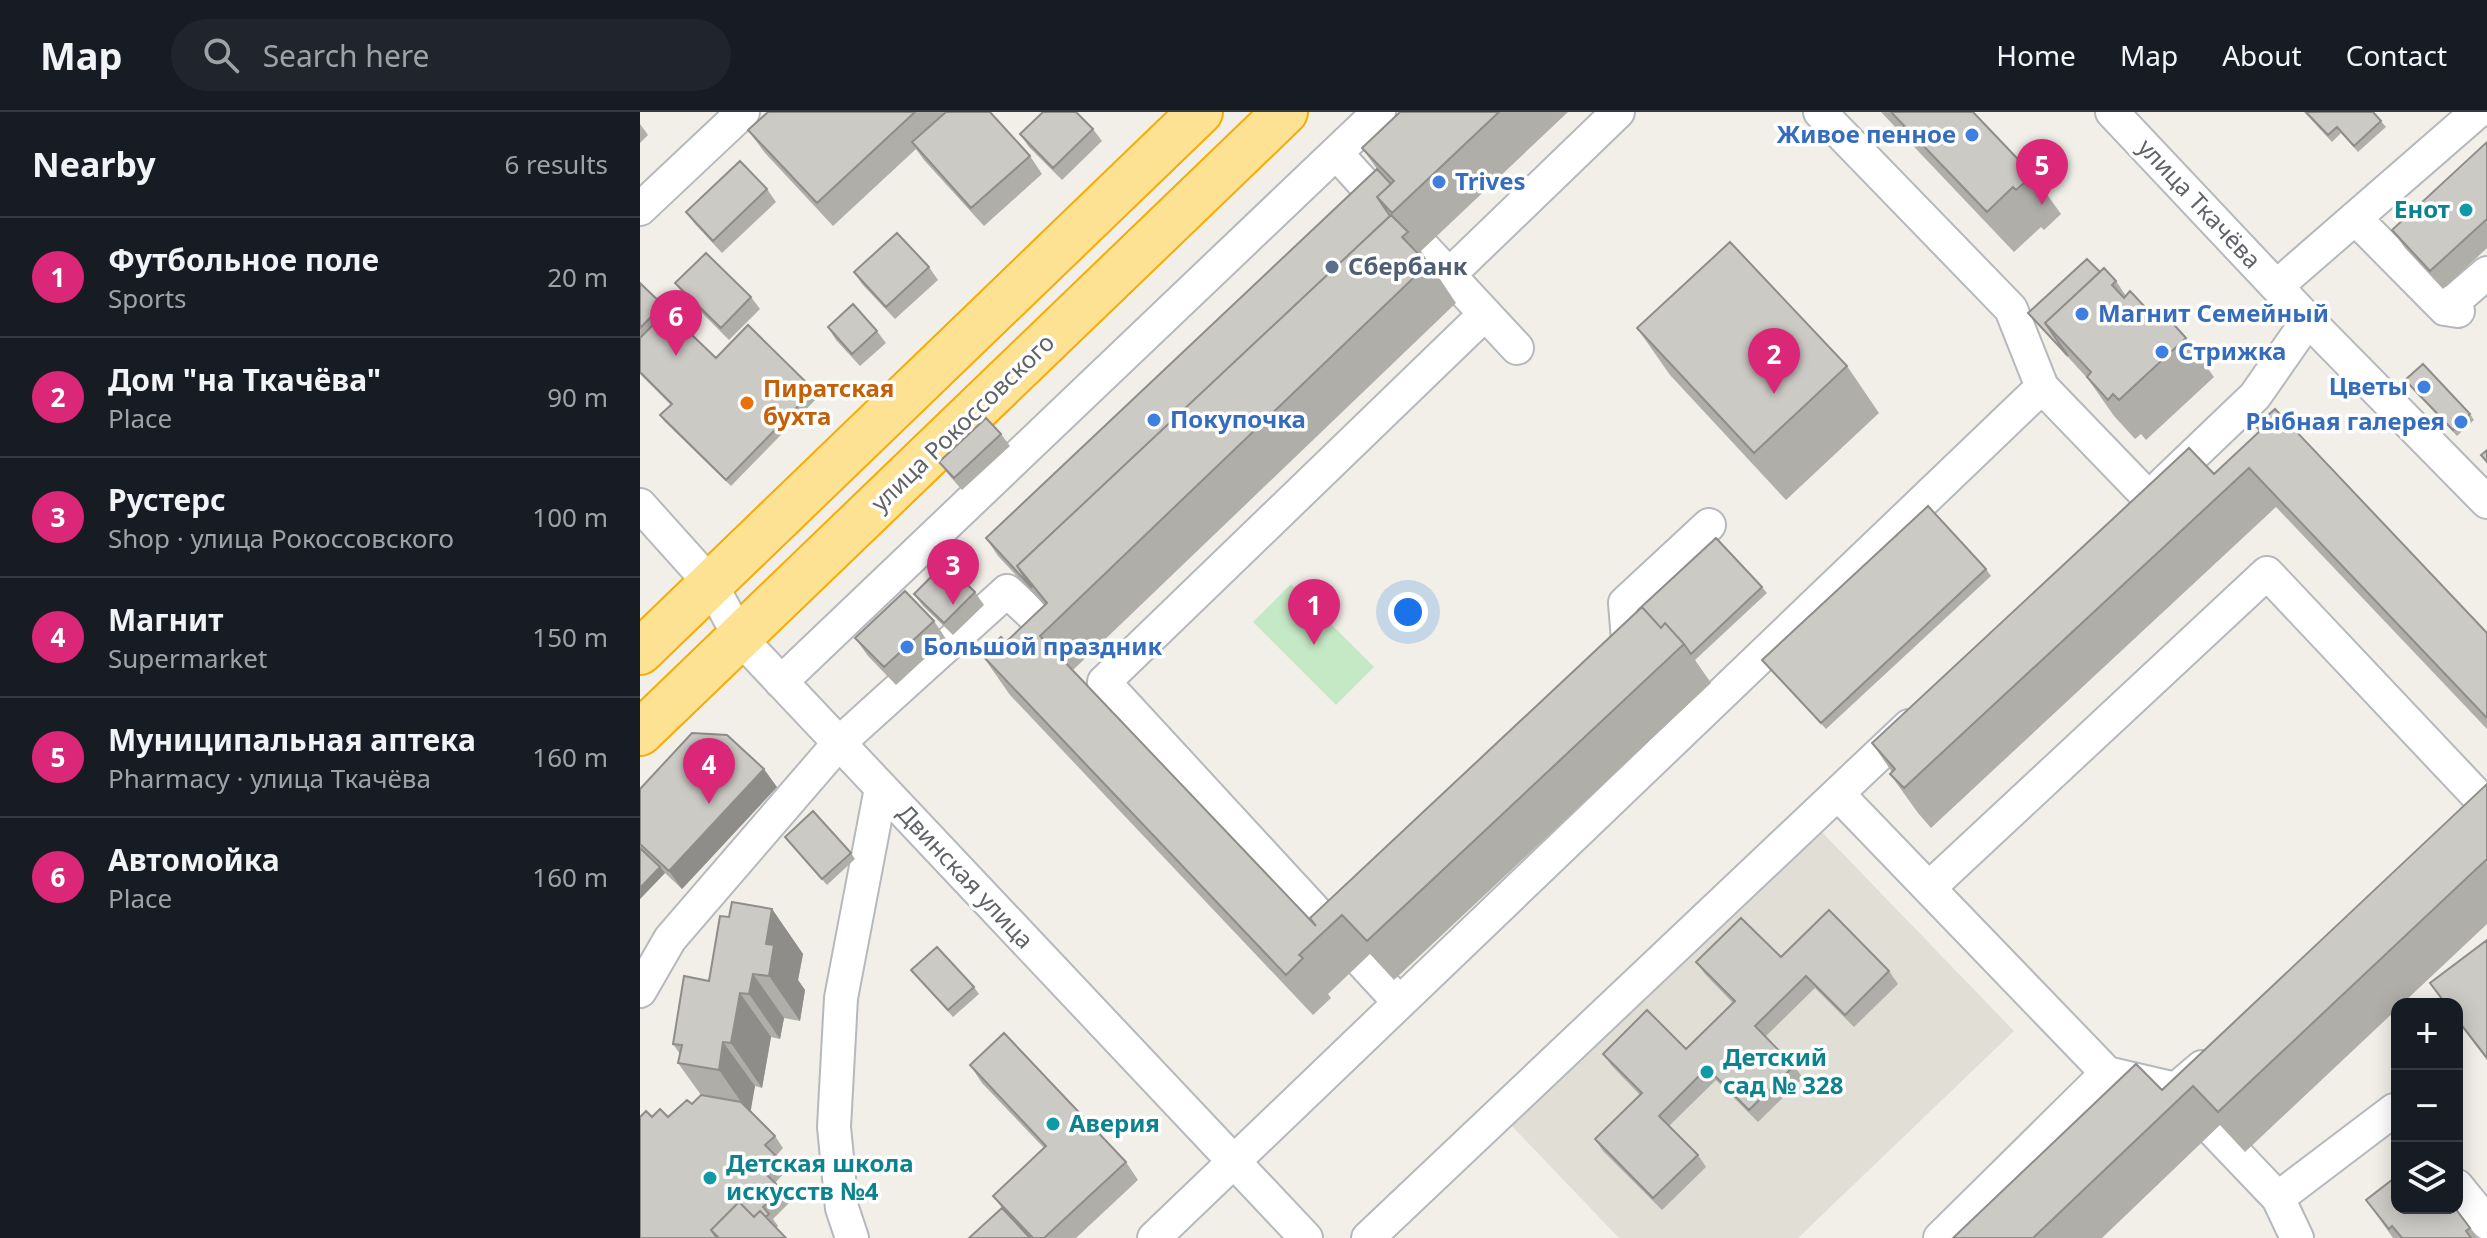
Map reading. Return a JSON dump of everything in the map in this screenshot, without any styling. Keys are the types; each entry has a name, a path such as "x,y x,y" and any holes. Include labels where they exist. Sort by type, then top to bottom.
{"highway":[{"path":"640,652 1200,112"},
{"name":"улица Рокоссовского","path":"640,733 1285,112"}],"street":[{"path":"640,209 743,112"},
{"path":"781,682 1379,112"},
{"path":"1449,275 1618,112"},
{"path":"1820,112 2011,309 2042,387 2137,509 2255,396 2308,320"},
{"name":"улица Ткачёва","path":"2112,112 2308,320 2487,502"},
{"path":"2277,286 2477,112"},
{"path":"1336,153 1378,199"},
{"path":"2355,218 2451,310 2487,273"},
{"path":"1424,248 1517,348"},
{"path":"1085,664 1485,314"},
{"path":"1154,1238 2042,387"},
{"name":"Двинская улица","path":"640,505 711,584 740,638 1306,1238"},
{"path":"1595,684 1629,652 1625,603 1709,525"},
{"path":"1929,888 2267,573 2483,816"},
{"path":"640,991 670,939 839,743 1007,591 1344,919 1399,1002"},
{"path":"1368,1238 1930,706"},
{"path":"852,1238 842,1208 834,1127 841,998 881,788"},
{"path":"1838,794 2107,1073 2176,1089 2278,1198 2297,1238"},
{"path":"2176,1089 2224,1047"},
{"path":"1940,1238 2107,1073"},
{"path":"2278,1198 2391,1112"},
{"path":"2463,1193 2487,1223"}],"shaded area":[{"path":"1819,829 2014,1031 1798,1238 1619,1238 1510,1124"}],"green space":[{"path":"1291,584 1374,667 1336,705 1253,622"}],"building":[{"path":"768,112 915,112 817,203 748,130"},
{"path":"946,112 990,112 1030,156 971,208 912,142"},
{"path":"1043,112 1076,112 1093,129 1053,168 1020,134"},
{"path":"1400,112 1499,112 1392,213 1377,197 1394,181 1362,148"},
{"path":"1891,112 1973,112 2033,175 2016,190 2013,187 1987,212"},
{"path":"2306,112 2373,112 2381,121 2354,146 2337,127 2328,135"},
{"path":"2487,142 2487,219 2430,271 2392,230"},
{"path":"740,161 767,189 713,241 686,212"},
{"path":"1377,169 1391,184 1377,197 1390,216 1017,566 1032,588 986,538"},
{"path":"1391,215 1408,232 1402,237 1428,264 1040,636 1316,926 1310,918 1642,607 1661,628 1665,623 1684,644 1367,941 1342,915 1299,955 1303,958 1286,975 982,655 1001,637 1006,642 1047,603 1017,566"},
{"path":"897,233 929,267 886,307 854,272"},
{"path":"1730,242 1847,366 1754,453 1637,328"},
{"path":"706,253 751,297 721,328 675,283"},
{"path":"2087,259 2100,272 2045,323 2068,356 2028,313"},
{"path":"2104,268 2116,281 2112,285 2124,298 2130,291 2160,323 2167,317 2186,338 2119,400 2113,394 2108,400 2087,377 2091,372 2045,323"},
{"path":"640,283 663,305 640,328"},
{"path":"853,304 877,331 852,354 828,327"},
{"name":"Пиратская бухта","path":"667,311 716,358 748,325 814,390 726,480 660,415 672,404 640,372 640,338"},
{"path":"2423,364 2470,414 2453,430 2405,380"},
{"path":"2275,409 2487,633 2487,718 2249,468 1904,788 1890,774 1895,769 1872,743 2189,448 2214,474 2260,431 2256,426"},
{"path":"986,418 1001,434 954,478 939,462"},
{"path":"1928,506 1986,569 1821,723 1762,660"},
{"path":"1716,538 1762,587 1691,654 1665,623 1661,628 1642,607 1637,611"},
{"path":"945,563 975,592 944,623 914,594"},
{"path":"905,591 934,621 884,667 855,638"},
{"path":"692,733 727,735 764,769 669,871 640,844 640,789"},
{"path":"2487,784 2487,859 2218,1112 2193,1086 2033,1238 1953,1238 2136,1064 2162,1090"},
{"path":"813,811 851,853 822,879 785,837"},
{"path":"640,848 660,867 640,888"},
{"path":"732,902 772,909 766,944 774,945 769,976 753,974 749,994 740,993 731,1043 723,1042 719,1070 678,1063 682,1045 673,1044 684,976 709,981 720,916 729,917"},
{"name":"Детский сад № 328","path":"1829,910 1889,971 1845,1015 1806,976 1755,1026 1794,1066 1749,1110 1707,1068 1659,1116 1698,1155 1653,1198 1595,1139 1642,1093 1603,1054 1647,1010 1686,1049 1735,1001 1696,962 1741,918 1781,957"},
{"path":"2487,940 2487,1058 2463,1027 2463,998 2441,998 2430,983"},
{"path":"937,947 974,987 948,1010 911,970"},
{"name":"Аверия","path":"1004,1033 1126,1162 1044,1238 1033,1238 993,1196 1046,1146 970,1065"},
{"name":"Детская школа искусств №4","path":"701,1095 741,1102 775,1136 765,1145 778,1158 764,1172 782,1190 763,1207 769,1214 766,1217 760,1211 754,1217 739,1202 711,1230 717,1238 640,1238 640,1117 646,1111 652,1117 660,1109 668,1117 687,1100 692,1104"},
{"path":"2391,1181 2391,1214 2460,1214 2470,1228 2466,1231 2471,1238 2402,1238 2392,1226 2389,1229 2366,1200"},
{"path":"739,1202 754,1217 760,1211 786,1238 719,1238 711,1230"},
{"path":"1002,1208 1030,1238 969,1238"}],"place":[{"name":"Живое пенное","path":"1972,135"},
{"name":"Trives","path":"1439,182"},
{"name":"Муниципальная аптека","path":"2042,205"},
{"name":"Енот","path":"2466,210"},
{"name":"Сбербанк","path":"1332,267"},
{"name":"Магнит Семейный","path":"2082,314"},
{"name":"Стрижка","path":"2162,352"},
{"name":"Автомойка","path":"676,356"},
{"name":"Цветы","path":"2424,387"},
{"name":"Дом \"на Ткачёва\"","path":"1774,394"},
{"name":"Пиратская бухта","path":"747,403"},
{"name":"Покупочка","path":"1154,420"},
{"name":"Рыбная галерея","path":"2461,422"},
{"name":"Рустерс","path":"953,605"},
{"name":"Футбольное поле","path":"1314,645"},
{"name":"Большой праздник","path":"907,647"},
{"name":"Магнит","path":"709,804"},
{"name":"Детский сад № 328","path":"1707,1072"},
{"name":"Аверия","path":"1053,1124"},
{"name":"Детская школа искусств №4","path":"710,1178"}]}
